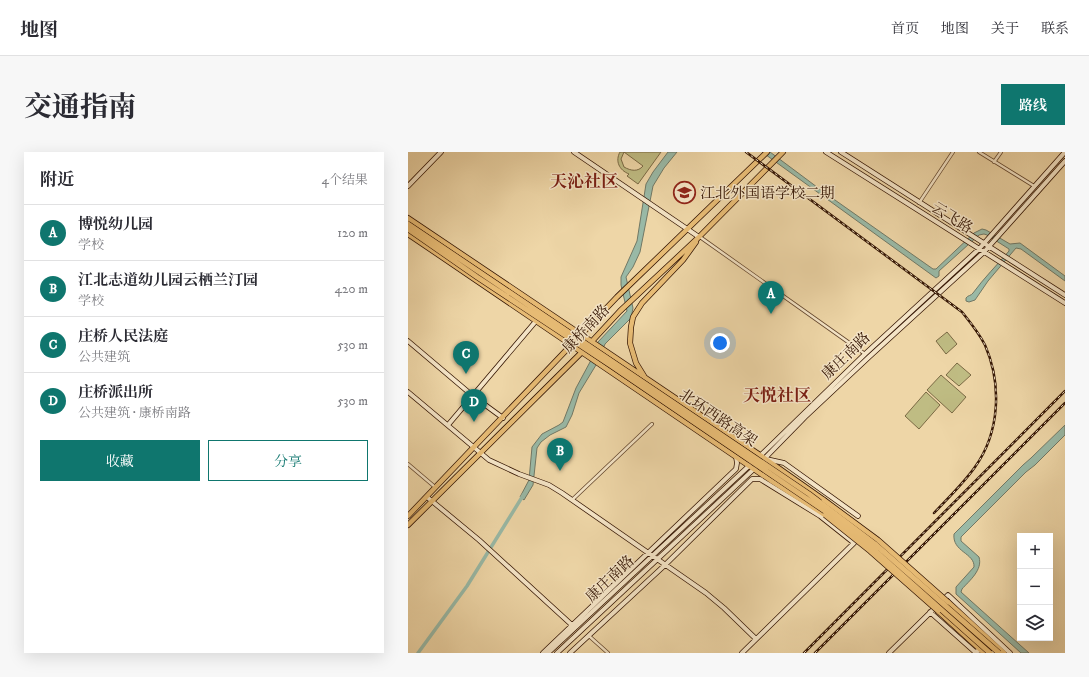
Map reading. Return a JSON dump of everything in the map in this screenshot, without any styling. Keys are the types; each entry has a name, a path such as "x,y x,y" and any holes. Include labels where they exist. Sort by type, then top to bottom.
{"highway":[{"name":"北环西路高架","path":"408,224 809,494 874,544 998,653"},
{"name":"北环西路高架","path":"408,229 477,277 610,364 832,516 872,548 990,653"}],"main road":[{"name":"康桥南路","path":"408,516 617,297 767,152"},
{"name":"康桥南路","path":"408,524 584,353 620,311 699,237 783,152"},
{"path":"408,218 763,457 824,500 878,540 1004,653"},
{"path":"408,234 736,457 825,515 870,551 983,652"},
{"path":"646,379 636,363 630,344 633,317 642,303 683,260 699,237"}],"street":[{"path":"408,186 441,152"},
{"path":"574,152 688,229 867,355"},
{"name":"云飞路","path":"826,152 1065,303"},
{"name":"云飞路","path":"841,152 1065,296"},
{"path":"919,203 952,152"},
{"path":"979,152 1034,186"},
{"path":"994,162 1001,152"},
{"name":"康庄南路","path":"548,653 573,626 750,466 763,457 867,355 979,249 1065,152"},
{"name":"康庄南路","path":"867,355 984,252 1065,161"},
{"path":"448,425 536,321"},
{"path":"408,340 472,396 502,418"},
{"path":"408,392 480,453 498,465 549,485 706,593 756,639"},
{"path":"572,500 652,424"},
{"path":"543,653 573,626 647,552 736,469 736,457"},
{"path":"763,457 784,463 858,516"},
{"name":"康庄南路","path":"557,653 754,469 763,457"},
{"path":"408,464 436,488"},
{"path":"570,653 665,565 752,479 754,469"},
{"path":"742,653 854,543 820,516 760,479 752,479"},
{"path":"427,497 488,548 573,626"},
{"path":"889,653 948,595 1010,653"},
{"path":"930,612 975,652 983,652"},
{"path":"589,636 608,653"}],"shaded area":[{"path":"620,152 624,152 661,152 638,184 627,176 629,174 620,168 618,159","holes":["624,152 643,166 634,170 624,167 621,159"]},
{"path":"668,152 677,152 664,168 653,186 640,252 633,267 626,277 633,308 631,318 605,344 596,365 579,393 572,415 566,427 550,435 541,442 537,448 533,485 524,500 520,497 529,480 532,447 542,434 563,422 576,388 590,362 598,342 627,311 621,285 621,277 637,241 646,184"},
{"path":"762,152 770,152 825,193 933,269 936,269 974,233 982,229 1010,244 1020,243 1065,276 1065,281 1021,249 1016,248 988,281 975,300 969,302 966,301 966,298 972,294 1009,251 1009,249 987,235 979,235 939,271 939,276 936,278"},
{"path":"947,332 957,344 946,354 936,341"},
{"path":"957,363 971,375 959,386 946,375"},
{"path":"941,375 966,397 952,413 927,390"},
{"path":"926,392 940,405 919,429 905,416"},
{"path":"1065,425 1065,435 961,537 961,541 979,557 980,562 972,579 961,592 1029,653 1021,653 956,594 956,587 974,567 971,558 956,545 954,534"}],"waterway":[{"path":"418,653 467,586 524,494"}],"railway":[{"path":"746,152 962,312 985,345 994,376 996,392 996,408 990,439 975,467 934,513"},
{"path":"804,653 1065,391"},
{"path":"815,653 1065,403"}],"place":[{"name":"江北外国语学校二期","path":"685,193"},
{"name":"博悦幼儿园","path":"771,314"},
{"name":"庄桥人民法庭","path":"466,374"},
{"name":"庄桥派出所","path":"474,422"},
{"name":"江北志道幼儿园云栖兰汀园","path":"560,471"}],"district":[{"name":"天沁社区","path":"584,182"},
{"name":"天悦社区","path":"777,396"}]}
